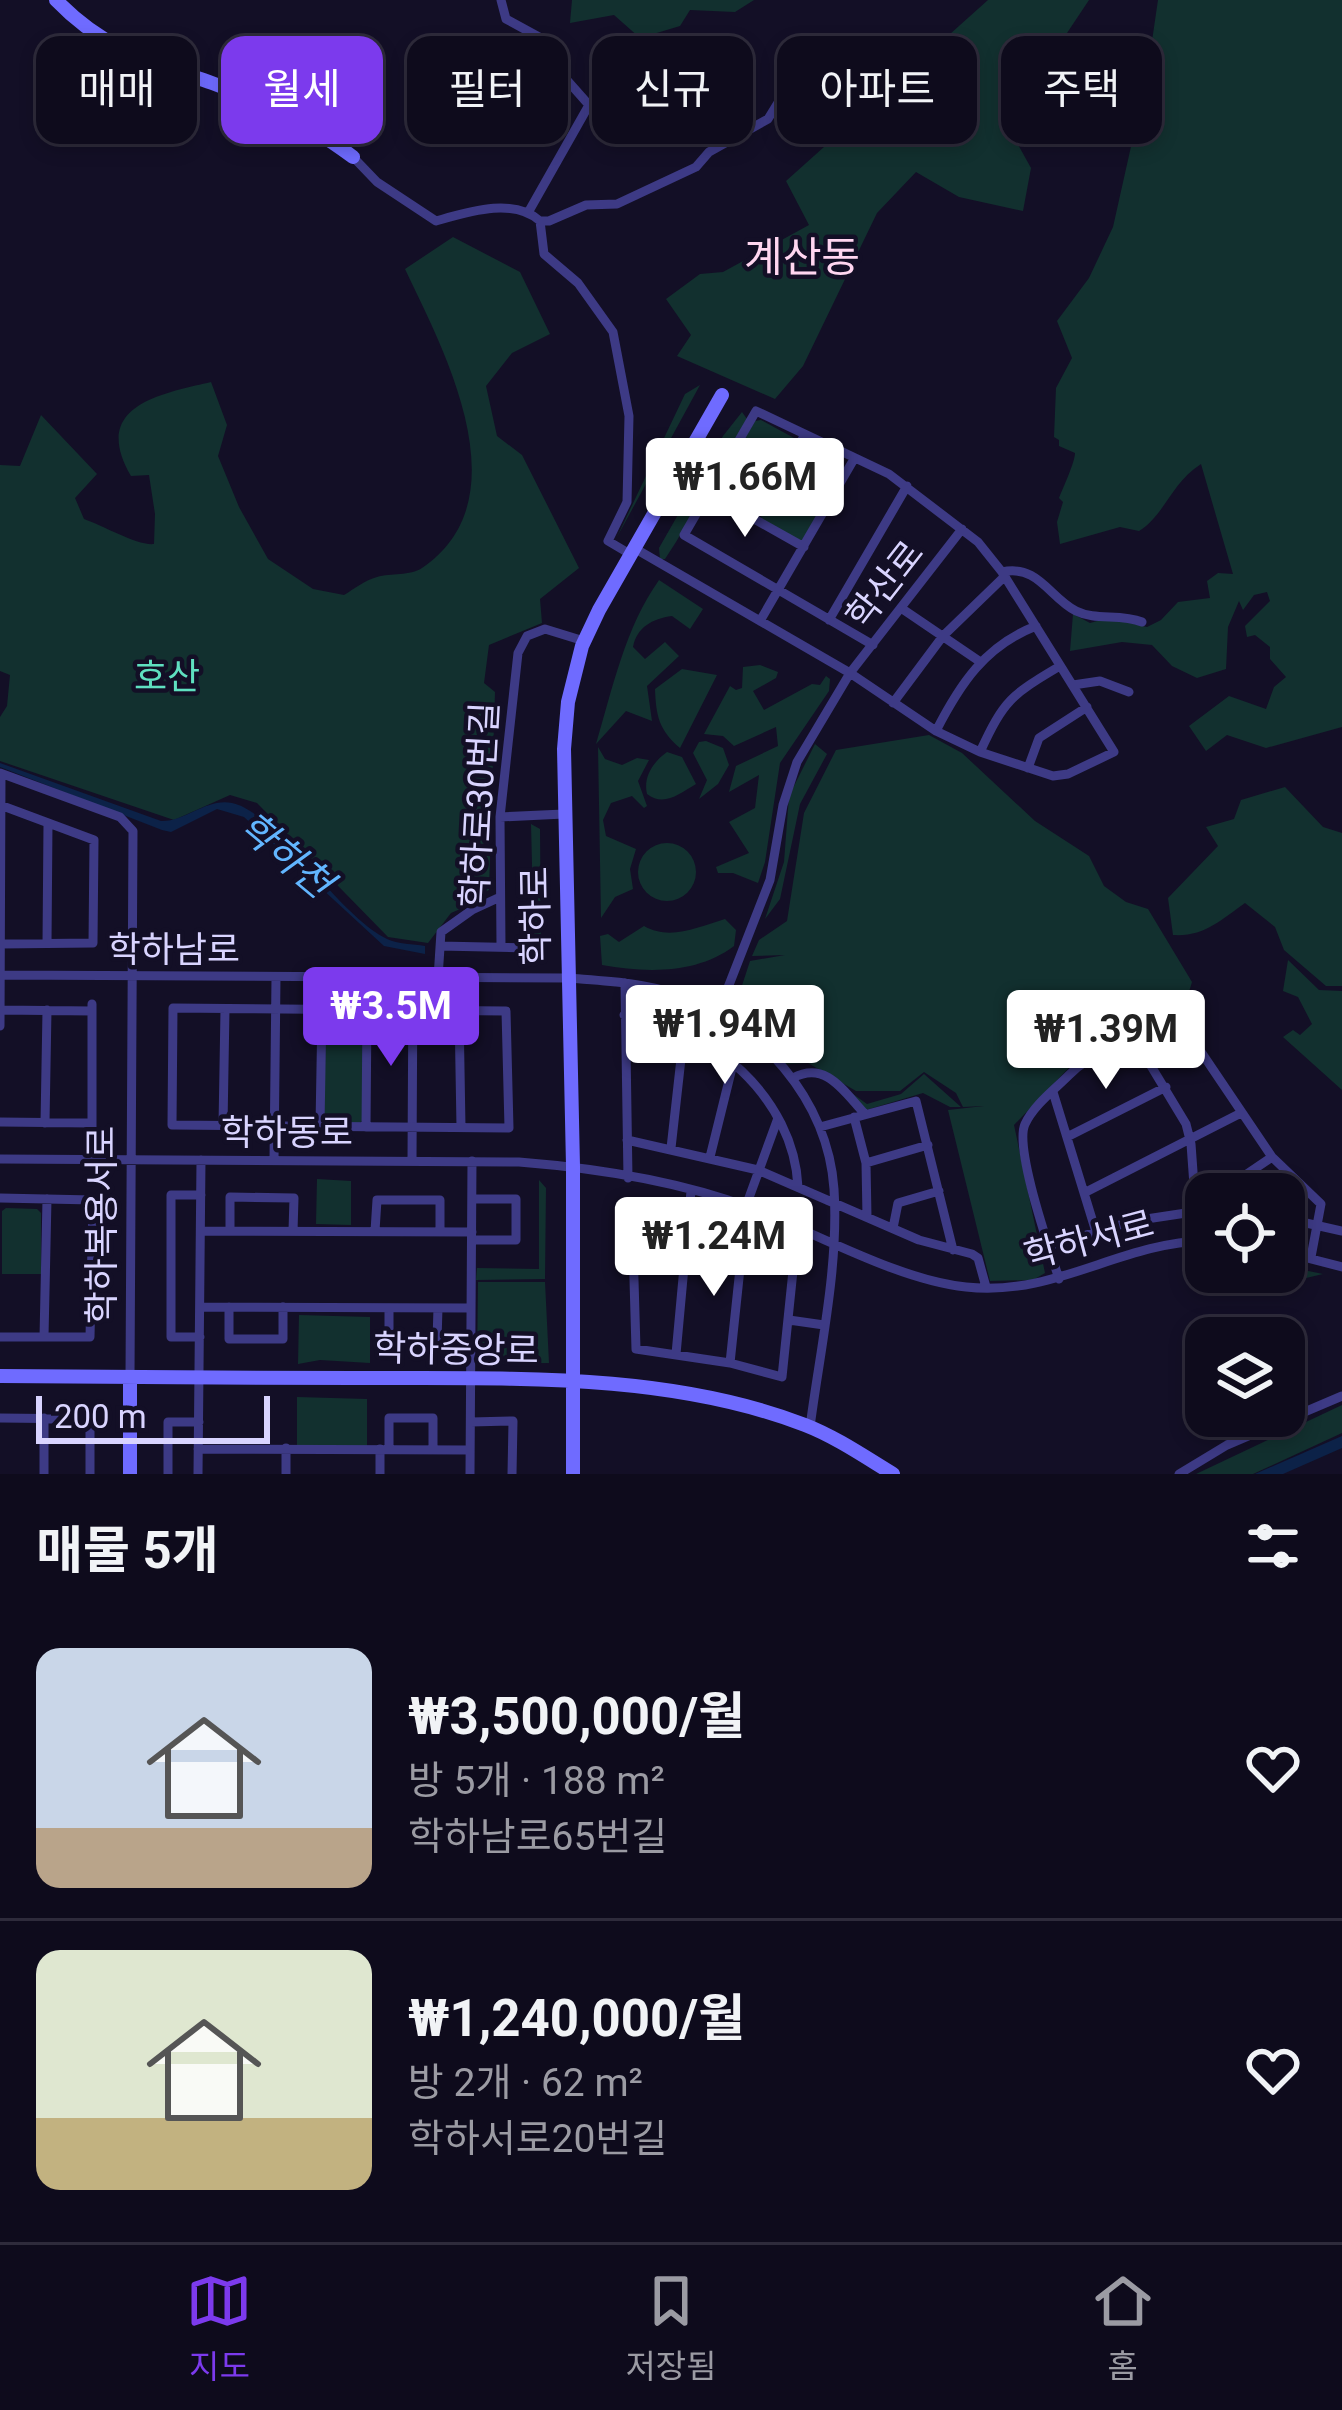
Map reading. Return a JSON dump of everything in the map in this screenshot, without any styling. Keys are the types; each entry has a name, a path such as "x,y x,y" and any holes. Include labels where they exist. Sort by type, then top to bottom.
{"street":[{"path":"56,0 101,40 157,66 256,100 330,139 377,182 436,221 496,208 529,211 549,221 586,205 617,204 696,167 709,152 768,119 777,105"},
{"path":"502,0 506,19 539,37 542,62 558,70 590,105 529,211"},
{"path":"540,220 544,254 578,283 613,332 629,416 628,480 627,502 608,542 632,551"},
{"name":"학하로","path":"574,1474 573,1166 564,814 568,702 584,640 722,395"},
{"name":"학산로","path":"632,551 850,674 936,731 980,752 1053,776 1068,774 1114,752 1004,574 962,529 907,486 836,445 756,411 684,535 778,592"},
{"path":"753,518 805,435"},
{"path":"760,622 854,459"},
{"name":"학산로","path":"829,620 907,486"},
{"path":"708,493 804,547"},
{"name":"학산로","path":"850,674 962,529"},
{"name":"학산로","path":"1004,574 1020,570 1033,575 1080,614 1120,615 1142,622"},
{"path":"893,704 943,636 1004,574"},
{"path":"778,592 873,645"},
{"path":"902,608 979,661"},
{"path":"936,731 958,688 979,661 1036,626"},
{"name":"학하로30번길","path":"438,978 440,946 502,947 500,817 514,671 523,643 527,636 545,629 584,640"},
{"path":"980,752 999,710 1014,693 1060,666"},
{"path":"718,1013 770,880 788,783 850,674"},
{"path":"1073,685 1100,681 1130,692"},
{"path":"1028,768 1039,738 1087,707"},
{"path":"0,774 0,1026"},
{"name":"학하복용서로","path":"0,774 132,825 130,1474"},
{"path":"0,805 94,840 93,943 1,944"},
{"path":"500,817 564,814"},
{"path":"47,943 48,823"},
{"path":"440,946 441,932 448,926 499,898"},
{"path":"502,947 529,948"},
{"name":"학하남로","path":"0,975 567,978 625,982 675,994 718,1013 754,1039 793,1078 820,1126 831,1164 833,1242 810,1427"},
{"path":"274,1160 276,977"},
{"path":"412,1161 413,978"},
{"path":"625,982 628,1178"},
{"path":"0,1010 92,1007 92,1136"},
{"path":"172,1009 225,1009 506,1011 508,1128 172,1125 172,1009"},
{"path":"224,1126 225,1009"},
{"path":"45,1123 47,1010"},
{"path":"320,1126 322,1010"},
{"path":"366,1127 368,1010"},
{"path":"459,1011 461,1127"},
{"path":"624,1016 684,1032 733,1064 759,1089 778,1118 798,1186"},
{"path":"671,1148 684,1032"},
{"path":"1059,1279 1022,1142 1025,1124 1079,1065 1104,1052 1145,1056 1189,1034 1272,1156 1321,1204 1311,1257"},
{"path":"1145,1056 1190,1138 1195,1173"},
{"path":"710,1157 733,1064"},
{"path":"793,1078 822,1072 860,1116 867,1217"},
{"path":"1067,1137 1166,1087"},
{"path":"1053,1092 1096,1232"},
{"path":"820,1126 916,1101 952,1250"},
{"path":"1084,1193 1241,1113"},
{"path":"746,1206 778,1118"},
{"path":"0,1123 92,1123"},
{"path":"628,1140 758,1170 893,1228 978,1258 986,1288"},
{"path":"866,1163 928,1145"},
{"path":"1248,1173 1272,1156"},
{"name":"학하동로","path":"0,1159 472,1161 573,1166"},
{"path":"198,1474 201,1160"},
{"path":"470,1474 472,1161"},
{"name":"학하서로","path":"573,1166 746,1206 929,1280 986,1288 1042,1285 1135,1253 1185,1244"},
{"path":"676,1354 692,1191"},
{"path":"893,1228 898,1203 939,1191"},
{"path":"200,1337 172,1336 172,1195 201,1195"},
{"path":"230,1231 230,1197 294,1198 293,1231"},
{"path":"0,1198 93,1200 90,1337 0,1337"},
{"path":"44,1337 47,1199"},
{"path":"200,1231 440,1232 516,1240 516,1199 472,1199"},
{"path":"375,1232 376,1200 440,1200 440,1232"},
{"path":"632,1211 688,1223 794,1261 782,1377 730,1363 636,1349 632,1211"},
{"path":"1049,1246 1185,1213"},
{"path":"1305,1222 1342,1231"},
{"path":"730,1363 743,1240"},
{"path":"1305,1256 1342,1267"},
{"path":"200,1307 472,1308"},
{"path":"229,1307 229,1339 283,1339 283,1307"},
{"path":"389,1308 389,1340 437,1340 438,1308"},
{"path":"789,1320 824,1324"},
{"name":"학하중앙로","path":"0,1376 471,1379 663,1392 748,1408 810,1427 893,1474"},
{"path":"1179,1474 1227,1445 1342,1396"},
{"path":"0,1418 90,1419 89,1474"},
{"path":"44,1418 44,1474"},
{"path":"380,1474 389,1418 433,1418 433,1450"},
{"path":"471,1421 513,1421 512,1474"},
{"path":"168,1474 168,1422 199,1422"},
{"path":"286,1448 286,1474"},
{"path":"198,1449 470,1450"}],"green space":[{"path":"572,0 754,0 735,12 690,10 680,26 647,36 638,36 614,15 570,23"},
{"path":"988,0 1089,0 1065,36 1001,36 1001,144 1018,144 1031,168 1023,211 959,197 916,172 877,213 803,366 775,399 677,356 691,335 666,299 700,274 723,272 809,225 786,181 827,144 977,144 977,36 948,36"},
{"path":"1158,0 1342,0 1342,727 1266,748 1227,735 1206,751 1189,726 1229,696 1266,709 1274,687 1286,677 1270,659 1270,647 1255,635 1247,637 1245,626 1270,601 1267,592 1254,595 1243,610 1239,601 1228,627 1226,669 1197,678 1172,666 1152,645 1122,642 1070,651 1073,614 1090,623 1108,618 1147,627 1178,602 1210,598 1207,581 1218,573 1233,574 1201,464 1139,531 1120,527 1060,544 1057,522 1063,502 1059,498 1075,453 1059,446 1054,437 1056,388 1072,358 1057,321 1089,278 1113,227 1132,144 1162,144 1162,36 1153,36"},
{"name":"호산","path":"453,237 520,272 550,334 512,353 486,386 497,436 522,455 579,568 540,599 542,623 489,645 484,683 495,692 489,890 479,895 481,900 451,913 428,943 388,937 257,803 230,795 174,820 0,761 0,717 7,706 10,675 0,671 0,465 20,466 41,415 97,474 75,498 84,519 154,544 149,475 131,476 119,433 136,407 211,382 227,425 218,456 268,559 313,589 344,595 373,578 417,571 452,539 468,504 472,465 454,381 405,269"},
{"path":"700,385 617,537 685,394"},
{"path":"742,412 747,419 676,542 665,559 660,559 659,548 723,436"},
{"path":"761,420 795,443 750,514 714,489 755,421"},
{"path":"802,446 842,463 844,469 802,542 761,517"},
{"path":"659,580 703,609 690,629 672,616 642,629 633,647 645,659 665,642 679,656 647,686 652,721 626,711 596,744 629,638"},
{"path":"760,665 778,672 753,691 764,710 812,684 820,685 826,676 830,679 829,691 780,763 758,883 733,873 718,873 716,867 749,853 729,822 755,808 759,775 729,792 736,766 778,746 776,727 734,746 723,736 704,734 730,686 742,688 743,667"},
{"path":"682,669 717,675 680,748 660,722 655,689"},
{"path":"929,735 962,753 1035,821 1089,856 1104,886 1126,902 1148,909 1192,982 1177,1031 1144,1046 1064,1028 1083,1053 1014,1125 1045,1273 1033,1280 990,1281 948,1110 984,1106 963,1107 956,1093 924,1072 900,1091 856,1091 808,1063 781,1064 786,1047 781,1055 733,1013 750,961 785,955 752,956 759,940 787,921 804,813 836,750"},
{"path":"699,742 723,748 729,765 718,784 699,799 707,780 693,753"},
{"path":"815,744 827,754 800,804 780,899 765,919 784,862 789,796"},
{"path":"598,747 605,759 622,765 637,758 649,760 638,781 647,806 632,796 611,803 603,820 606,836 636,849 630,869 633,889 615,897 601,918"},
{"path":"667,752 682,757 696,784 672,798 653,798 647,794 646,782 653,765"},
{"path":"1285,787 1323,827 1342,833 1342,986 1326,986 1284,950 1275,927 1245,903 1203,930 1173,935 1168,898 1218,846 1206,827 1234,819 1241,800"},
{"path":"531,824 540,829 541,945 534,944"},
{"path":"667,843 688,851 696,872 688,893 667,901 646,893 638,872 646,851"},
{"path":"725,919 736,930 734,946 704,962 654,970 602,965 600,936 608,934 619,942 644,926 674,932"},
{"path":"1288,960 1319,990 1342,991 1342,1090 1283,1037 1293,1030 1300,1035 1312,1024 1298,997 1283,991"},
{"path":"326,1020 363,1021 362,1121 356,1126 324,1122"},
{"path":"924,1074 961,1107 950,1107 923,1093 866,1110 836,1082 867,1104 901,1094"},
{"path":"317,1179 351,1181 351,1225 316,1224"},
{"path":"539,1180 546,1188 545,1279 476,1280 477,1268 539,1269"},
{"path":"2,1211 41,1213 41,1274 2,1274"},
{"path":"478,1282 545,1282 549,1363 477,1364"},
{"path":"299,1315 370,1317 370,1363 320,1360 298,1364"},
{"path":"297,1397 367,1399 367,1449 297,1445"},
{"path":"1342,1405 1342,1433 1253,1474 1196,1474 1274,1437 1305,1437 1305,1422"}],"water":[{"path":"0,763 161,821 223,802 249,810 368,927 391,941 425,946 425,954 384,946 244,817 217,809 171,832 0,767"},
{"path":"1342,1436 1342,1448 1283,1474 1255,1474"}],"district":[{"name":"계산동","path":"802,257"}],"water label":[{"name":"학하천","path":"285,855"}]}
